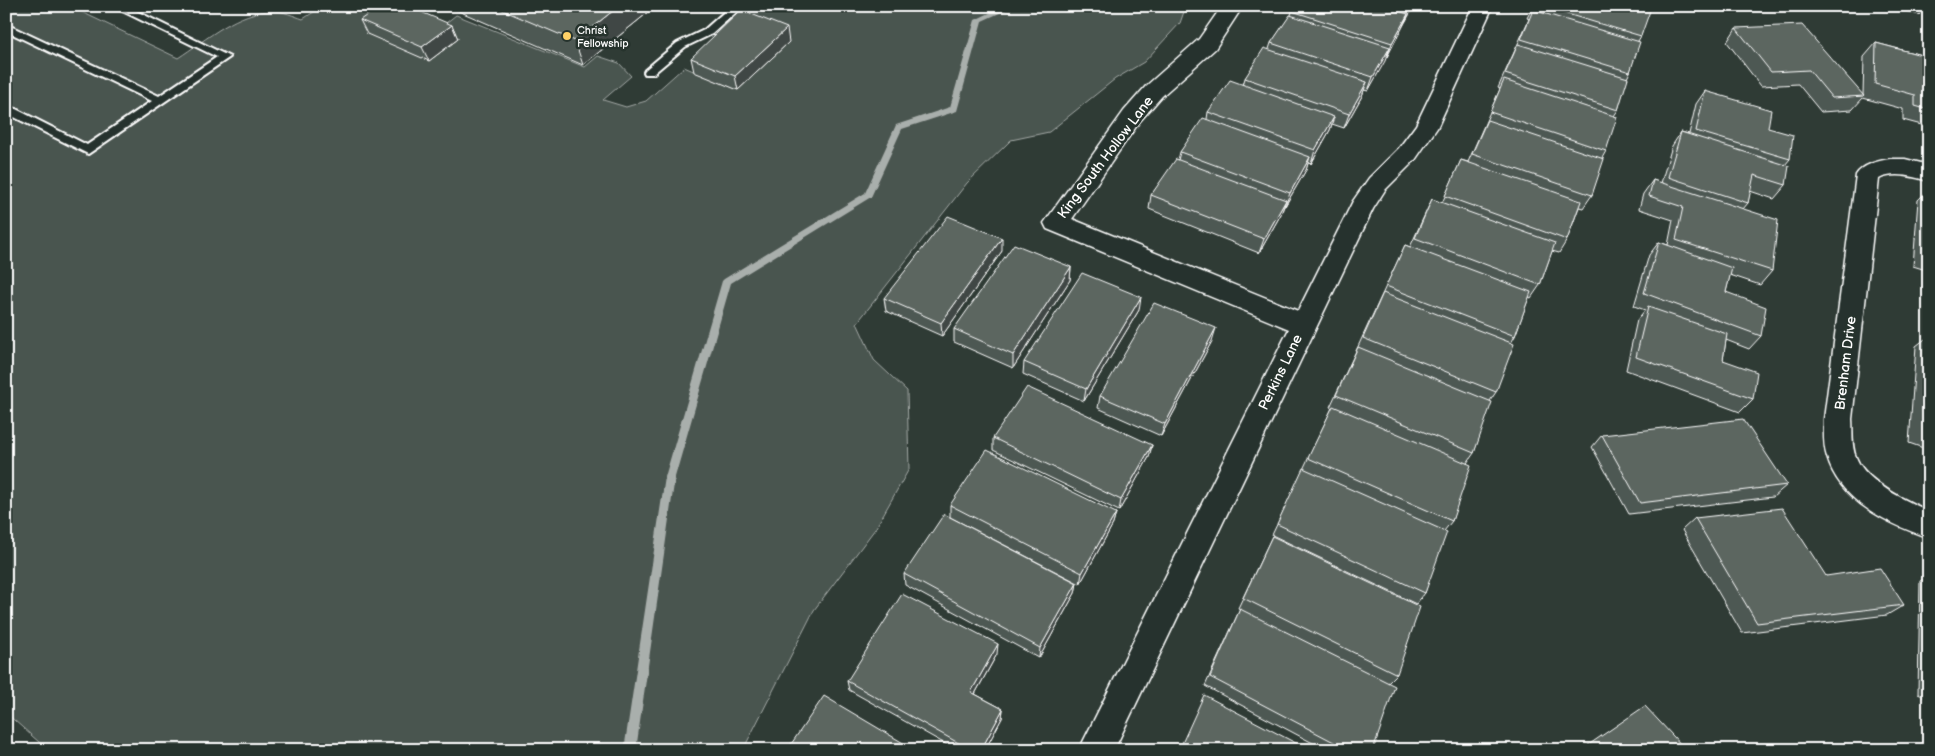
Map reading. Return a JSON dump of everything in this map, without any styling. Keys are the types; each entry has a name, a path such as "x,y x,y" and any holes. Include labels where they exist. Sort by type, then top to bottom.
{"street":[{"name":"King South Hollow Lane","path":"1233,6 1207,44 1154,91 1132,116 1056,223 1304,324"},
{"name":"Perkins Lane","path":"1096,750 1304,324 1370,194 1385,175 1407,154 1426,128 1482,6"},
{"name":"Brenham Drive","path":"1929,174 1910,168 1885,167 1868,175 1838,419 1839,451 1844,466 1856,482 1893,508 1929,525"}],"lane":[{"path":"6,108 88,150 225,57 117,6"},
{"path":"649,72 681,45 708,32 738,6"},
{"path":"6,27 160,101"}],"shaded area":[{"path":"6,6 69,6 178,58 223,27 248,15 277,11 303,19 323,6 401,6 437,30 456,15 585,67 598,56 619,63 631,76 603,100 626,107 646,101 684,67 738,90 699,55 755,6 1186,6 1180,23 1144,62 1115,79 1049,132 1011,140 967,183 857,323 874,360 907,391 909,469 875,529 814,610 743,750 48,750 6,713"}],"building":[{"path":"380,6 407,6 452,25 422,47 360,20"},
{"path":"493,6 619,6 575,41"},
{"path":"1295,6 1382,6 1408,14 1392,43 1292,11"},
{"path":"1540,6 1644,6 1651,8 1641,36"},
{"path":"741,10 787,28 735,76 691,58"},
{"path":"1533,10 1640,42 1630,72 1521,39"},
{"path":"1290,15 1390,47 1373,77 1271,43"},
{"path":"1802,25 1864,96 1832,98 1809,70 1771,72 1736,28"},
{"path":"1876,43 1929,57 1929,110 1915,106 1915,95 1875,84"},
{"path":"1518,44 1628,78 1618,110 1505,74"},
{"path":"1264,48 1367,82 1349,114 1245,78"},
{"path":"1230,80 1334,117 1315,150 1208,112"},
{"path":"1504,80 1617,117 1606,151 1490,112"},
{"path":"1705,91 1771,110 1768,128 1793,135 1790,159 1696,131"},
{"path":"1203,118 1310,157 1290,193 1180,152"},
{"path":"1487,120 1604,159 1592,195 1472,154"},
{"path":"1681,132 1789,166 1786,185 1754,175 1748,203 1668,177"},
{"path":"1176,159 1286,200 1264,239 1151,195"},
{"path":"1461,160 1581,201 1567,240 1445,196"},
{"path":"1653,180 1778,220 1772,271 1676,240 1683,207 1649,196"},
{"path":"1432,199 1555,243 1540,285 1415,238"},
{"path":"948,216 1002,238 941,323 884,298"},
{"path":"1929,226 1929,253 1927,252"},
{"path":"1659,242 1732,268 1726,292 1766,307 1761,336 1644,293"},
{"path":"1014,244 1071,267 1013,355 954,329"},
{"path":"1405,245 1531,292 1515,336 1386,286"},
{"path":"1082,273 1141,297 1086,389 1024,362"},
{"path":"1383,293 1514,344 1496,392 1363,338"},
{"path":"1154,303 1216,328 1165,424 1100,396"},
{"path":"1648,307 1727,334 1723,360 1757,372 1753,399 1636,357"},
{"path":"1358,347 1492,402 1474,453 1336,395"},
{"path":"1929,373 1929,432 1925,431"},
{"path":"1027,387 1152,445 1121,500 993,438"},
{"path":"1333,406 1471,465 1452,521 1308,458"},
{"path":"1743,419 1787,485 1640,503 1602,435"},
{"path":"987,450 1116,513 1082,573 950,505"},
{"path":"1303,468 1447,532 1425,593 1277,524"},
{"path":"1782,508 1826,576 1880,568 1904,605 1757,623 1695,518"},
{"path":"944,514 1077,583 1040,648 904,574"},
{"path":"1272,536 1420,607 1397,674 1243,598"},
{"path":"902,594 998,644 971,692 1003,709 981,750 971,750 847,681"},
{"path":"1240,609 1395,686 1373,750 1349,750 1210,677"},
{"path":"1204,695 1309,750 1179,750"},
{"path":"824,696 915,750 787,750"},
{"path":"1645,706 1686,750 1581,750"}],"waterway":[{"path":"630,750 670,477 727,281 868,195 899,127 954,109 979,20 1011,6"}],"place":[{"name":"Christ Fellowship","path":"567,36"}]}
